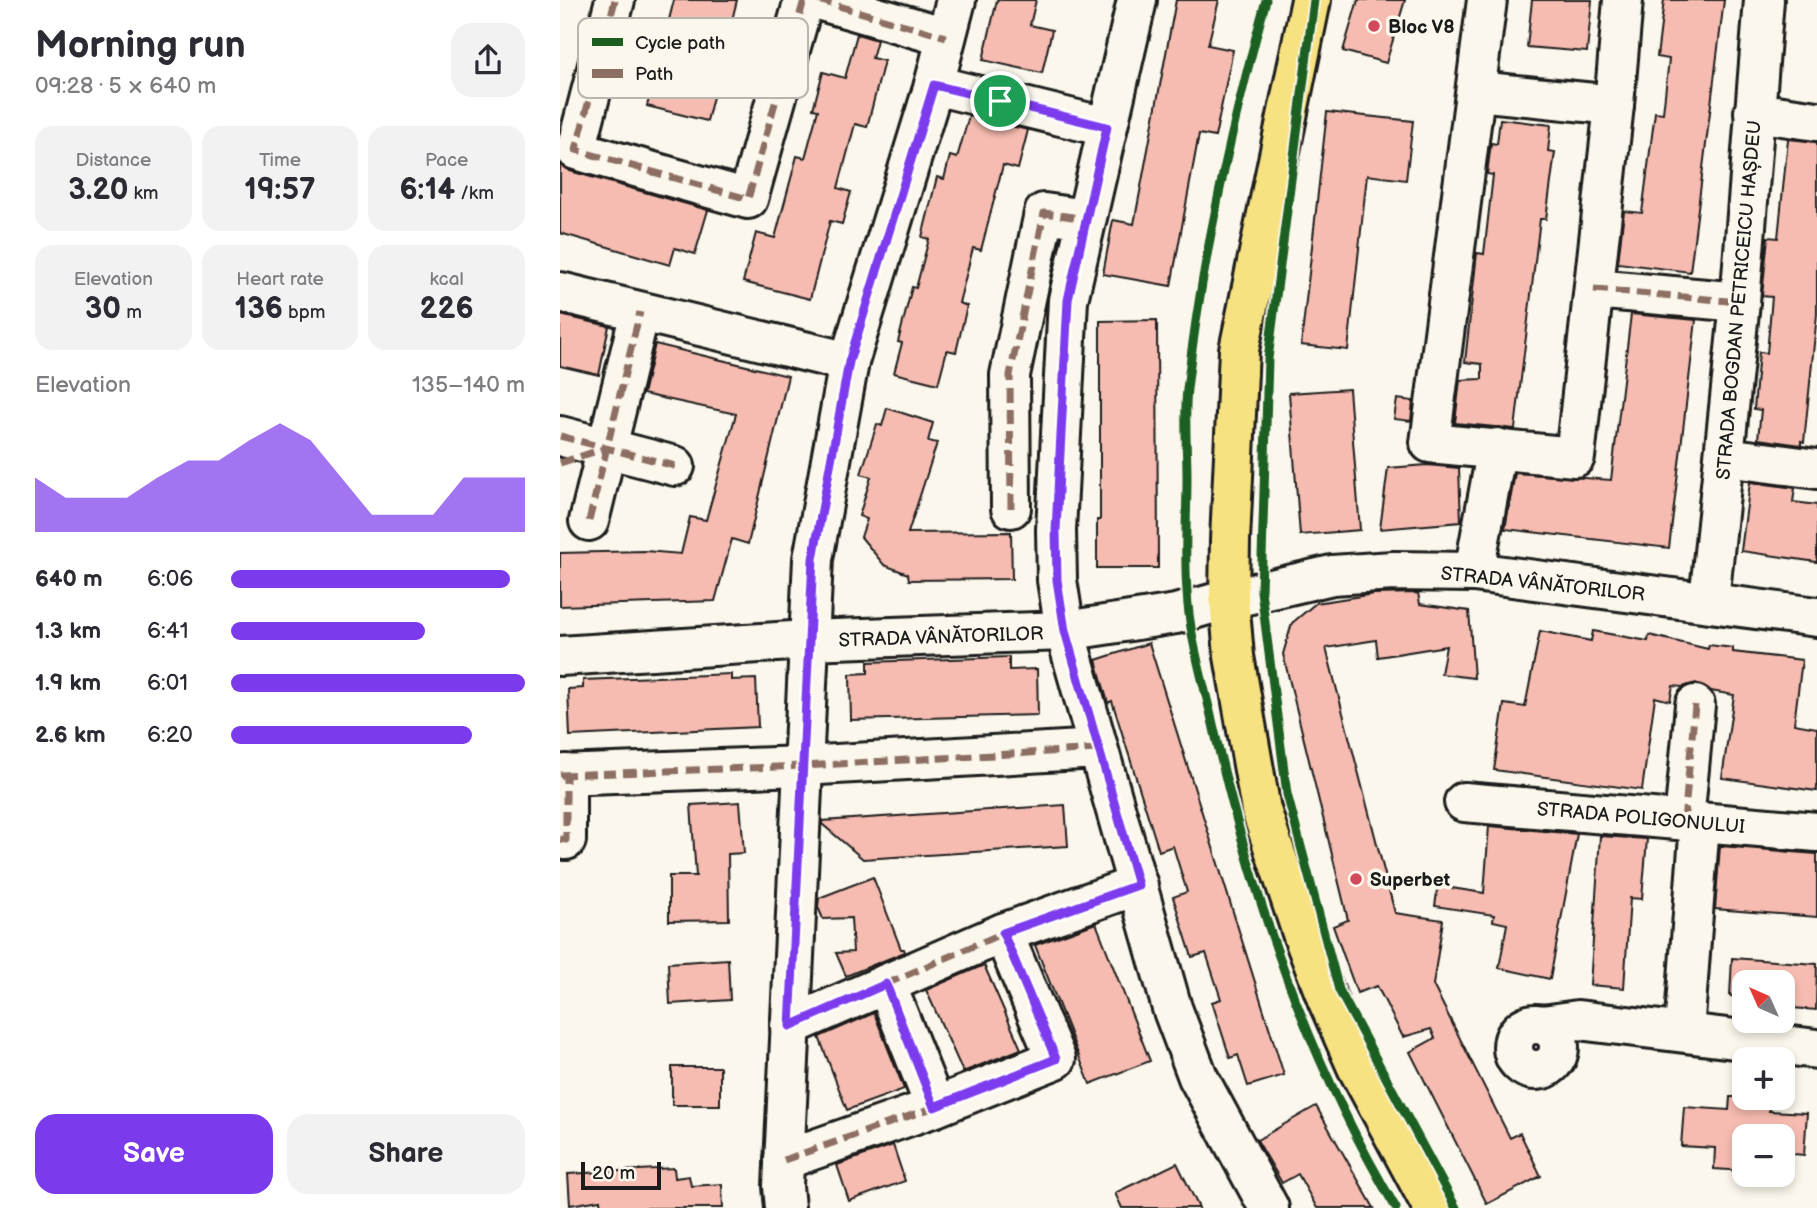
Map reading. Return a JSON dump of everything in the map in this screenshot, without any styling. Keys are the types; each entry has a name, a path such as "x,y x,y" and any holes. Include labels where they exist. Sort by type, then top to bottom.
{"main road":[{"path":"1311,0 1239,350 1229,598 1234,656 1261,810 1303,936 1357,1067 1433,1208"}],"street":[{"path":"610,18 615,0"},
{"path":"799,18 804,0"},
{"path":"818,0 946,37"},
{"path":"785,1208 784,1160 813,559 849,362 934,85 956,0"},
{"path":"1137,0 1068,300 1058,490 1057,580 1065,631 1172,1008 1198,1077 1269,1208"},
{"path":"1487,0 1430,443 1575,457 1623,0"},
{"name":"STRADA BOGDAN PETRICEICU HAȘDEU","path":"1709,601 1740,302 1764,0"},
{"path":"934,85 1107,127"},
{"path":"1477,91 1614,105"},
{"path":"590,98 576,150 748,199 776,98"},
{"path":"1754,112 1817,121"},
{"path":"1011,508 1010,375 1044,214 1086,219"},
{"path":"1594,289 1740,302"},
{"path":"560,292 849,362"},
{"path":"589,521 640,312"},
{"path":"560,436 675,466"},
{"path":"560,463 607,448"},
{"path":"1474,572 1497,448"},
{"path":"1725,457 1817,469"},
{"name":"STRADA VÂNĂTORILOR","path":"560,656 807,640 1065,631 1140,621 1332,575 1393,571 1474,572 1817,617"},
{"path":"1684,1031 1695,705"},
{"path":"560,839 566,839 563,774 802,766 1098,749"},
{"name":"STRADA POLIGONULUI","path":"1464,802 1817,832"},
{"path":"790,1026 1003,933 1138,885"},
{"path":"784,1160 934,1107 1056,1059 1003,933"},
{"path":"886,984 934,1107"},
{"path":"1560,1029 1684,1031 1817,1049"}],"building":[{"path":"674,0 737,0 733,18 669,18"},
{"path":"997,0 1036,0 1030,25 1052,30 1042,73 983,60"},
{"path":"1176,0 1219,0 1208,45 1233,50 1215,137 1199,134 1171,286 1103,274 1113,220 1134,224"},
{"name":"Bloc V8","path":"1358,0 1405,0 1386,63 1343,51"},
{"path":"1532,0 1592,0 1587,52 1527,47"},
{"path":"1664,0 1724,0 1690,272 1618,263 1624,211 1642,213 1655,112 1663,113 1669,59 1657,57"},
{"path":"857,34 877,40 872,58 884,61 867,127 855,124 838,188 851,192 842,224 830,221 810,299 743,282 756,233 775,238 797,156 805,158 818,110 813,109 823,72 845,78"},
{"path":"649,98 713,98 707,121 647,106"},
{"path":"1327,112 1413,121 1406,180 1367,175 1348,350 1301,345"},
{"path":"969,116 1028,130 1018,169 1003,165 981,250 973,248 959,303 967,306 956,352 947,350 938,384 894,373 902,343 898,342 912,287 916,288 929,239 922,237 937,177 944,179 950,156 957,158"},
{"path":"1500,119 1551,125 1548,151 1555,152 1546,219 1540,219 1515,429 1455,423 1460,380 1482,379 1482,364 1465,362 1477,253 1484,254 1493,175 1487,174 1491,143 1497,144"},
{"path":"1788,139 1817,142 1817,314 1804,442 1801,441 1801,445 1758,439 1761,410 1754,409 1759,352 1767,353 1772,297 1762,296 1768,237 1778,238"},
{"path":"560,165 570,171 708,210 695,254 675,248 670,265 560,233"},
{"path":"1631,314 1696,320 1669,548 1505,529 1515,473 1611,480"},
{"path":"560,315 609,326 599,375 560,366"},
{"path":"1157,320 1158,568 1097,568 1097,520 1100,520 1100,321"},
{"path":"655,344 788,376 748,544 732,539 715,601 560,606 560,553 645,551 681,554 690,517 706,520 736,414 643,394"},
{"path":"1349,389 1360,530 1300,535 1289,393"},
{"path":"1397,399 1413,401 1411,421 1394,419"},
{"path":"887,408 933,423 928,441 937,443 908,533 1011,532 1012,579 909,580 908,574 884,565 861,537 867,519 859,516 871,477 861,474 877,424 882,426"},
{"path":"1427,465 1459,468 1461,522 1380,529 1388,468"},
{"path":"1750,482 1795,488 1793,502 1817,505 1817,562 1741,551"},
{"path":"1418,593 1420,604 1469,611 1474,678 1441,674 1446,646 1378,657 1376,640 1326,648 1395,913 1443,920 1433,985 1510,1138 1520,1133 1541,1176 1487,1204 1410,1052 1435,1038 1431,1029 1403,1037 1377,986 1357,993 1333,926 1348,920 1283,654 1292,623 1316,603 1374,594"},
{"path":"1540,631 1591,641 1593,631 1648,641 1649,635 1708,649 1709,645 1733,648 1733,652 1802,660 1794,724 1817,728 1817,791 1722,778 1734,695 1711,691 1696,683 1683,687 1673,686 1670,701 1655,697 1642,790 1494,770 1504,704 1525,707"},
{"path":"1149,643 1284,1075 1248,1086 1238,1055 1230,1058 1212,1002 1221,999 1206,953 1192,957 1173,897 1187,892 1173,846 1159,851 1112,701 1108,703 1096,660"},
{"path":"1009,657 1009,670 1037,669 1038,715 851,720 850,674 868,673 868,662"},
{"path":"731,674 731,680 756,679 758,727 570,736 568,689 583,688 583,680"},
{"path":"740,802 744,853 728,854 729,920 669,921 669,876 696,876 691,805"},
{"path":"1065,805 1068,846 863,859 822,824 822,821"},
{"path":"1489,826 1577,834 1550,979 1499,968 1507,924 1493,921 1494,915 1435,906 1438,886 1484,893"},
{"path":"1600,836 1647,839 1642,899 1630,898 1624,988 1590,985"},
{"path":"1720,846 1817,854 1817,917 1715,909"},
{"path":"873,877 901,949 905,952 846,976 836,953 853,952 851,918 823,919 818,907 819,898"},
{"path":"1096,923 1150,1061 1090,1084 1035,945"},
{"path":"1732,958 1817,964 1816,1010 1796,1008 1796,970 1732,970 1730,996"},
{"path":"728,959 730,1000 670,1004 668,963"},
{"path":"984,965 1021,1049 963,1072 926,990"},
{"path":"874,1013 904,1089 847,1110 819,1037"},
{"path":"672,1067 720,1067 720,1105 672,1105"},
{"path":"1732,1097 1732,1110 1807,1113 1804,1155 1795,1154 1795,1124 1732,1124 1732,1170 1714,1169 1715,1148 1681,1146 1684,1107 1729,1110"},
{"path":"1316,1106 1374,1208 1317,1208 1298,1174 1282,1183 1257,1140"},
{"path":"893,1145 905,1181 849,1201 837,1165"},
{"path":"1177,1163 1199,1208 1122,1208 1115,1193"},
{"path":"674,1168 675,1178 689,1176 691,1186 722,1184 723,1208 601,1208 600,1200 570,1205 568,1174"}],"marked path":[{"path":"610,18 615,0"},
{"path":"799,18 804,0"},
{"path":"818,0 946,37"},
{"path":"590,98 576,150 748,199 776,98"},
{"path":"1011,508 1010,375 1044,213 1086,219"},
{"path":"1594,289 1740,302"},
{"path":"589,521 640,312"},
{"path":"560,436 675,466"},
{"path":"560,463 606,448"},
{"path":"1684,821 1695,705"},
{"path":"560,775 802,766 1098,749"},
{"path":"560,839 566,840 566,774"},
{"path":"790,1026 1003,933 1138,885"},
{"path":"784,1160 935,1107 1056,1059 1003,933"},
{"path":"886,984 935,1107"}],"cycle path":[{"path":"1266,0 1219,193 1193,340 1186,411 1188,609 1230,795 1266,918 1310,1037 1336,1095 1396,1208"},
{"path":"1314,0 1268,359 1261,591 1287,794 1339,990 1456,1208"}],"place":[{"name":"Bloc V8","path":"1374,26"},
{"name":"Superbet","path":"1356,879"}],"route":[{"path":"934,85 1000,101 1107,127 1068,300 1056,530 1057,580 1065,631 1138,885 1003,933 1056,1059 934,1107 886,984 790,1026 807,640 813,559 849,362 934,85"}]}
